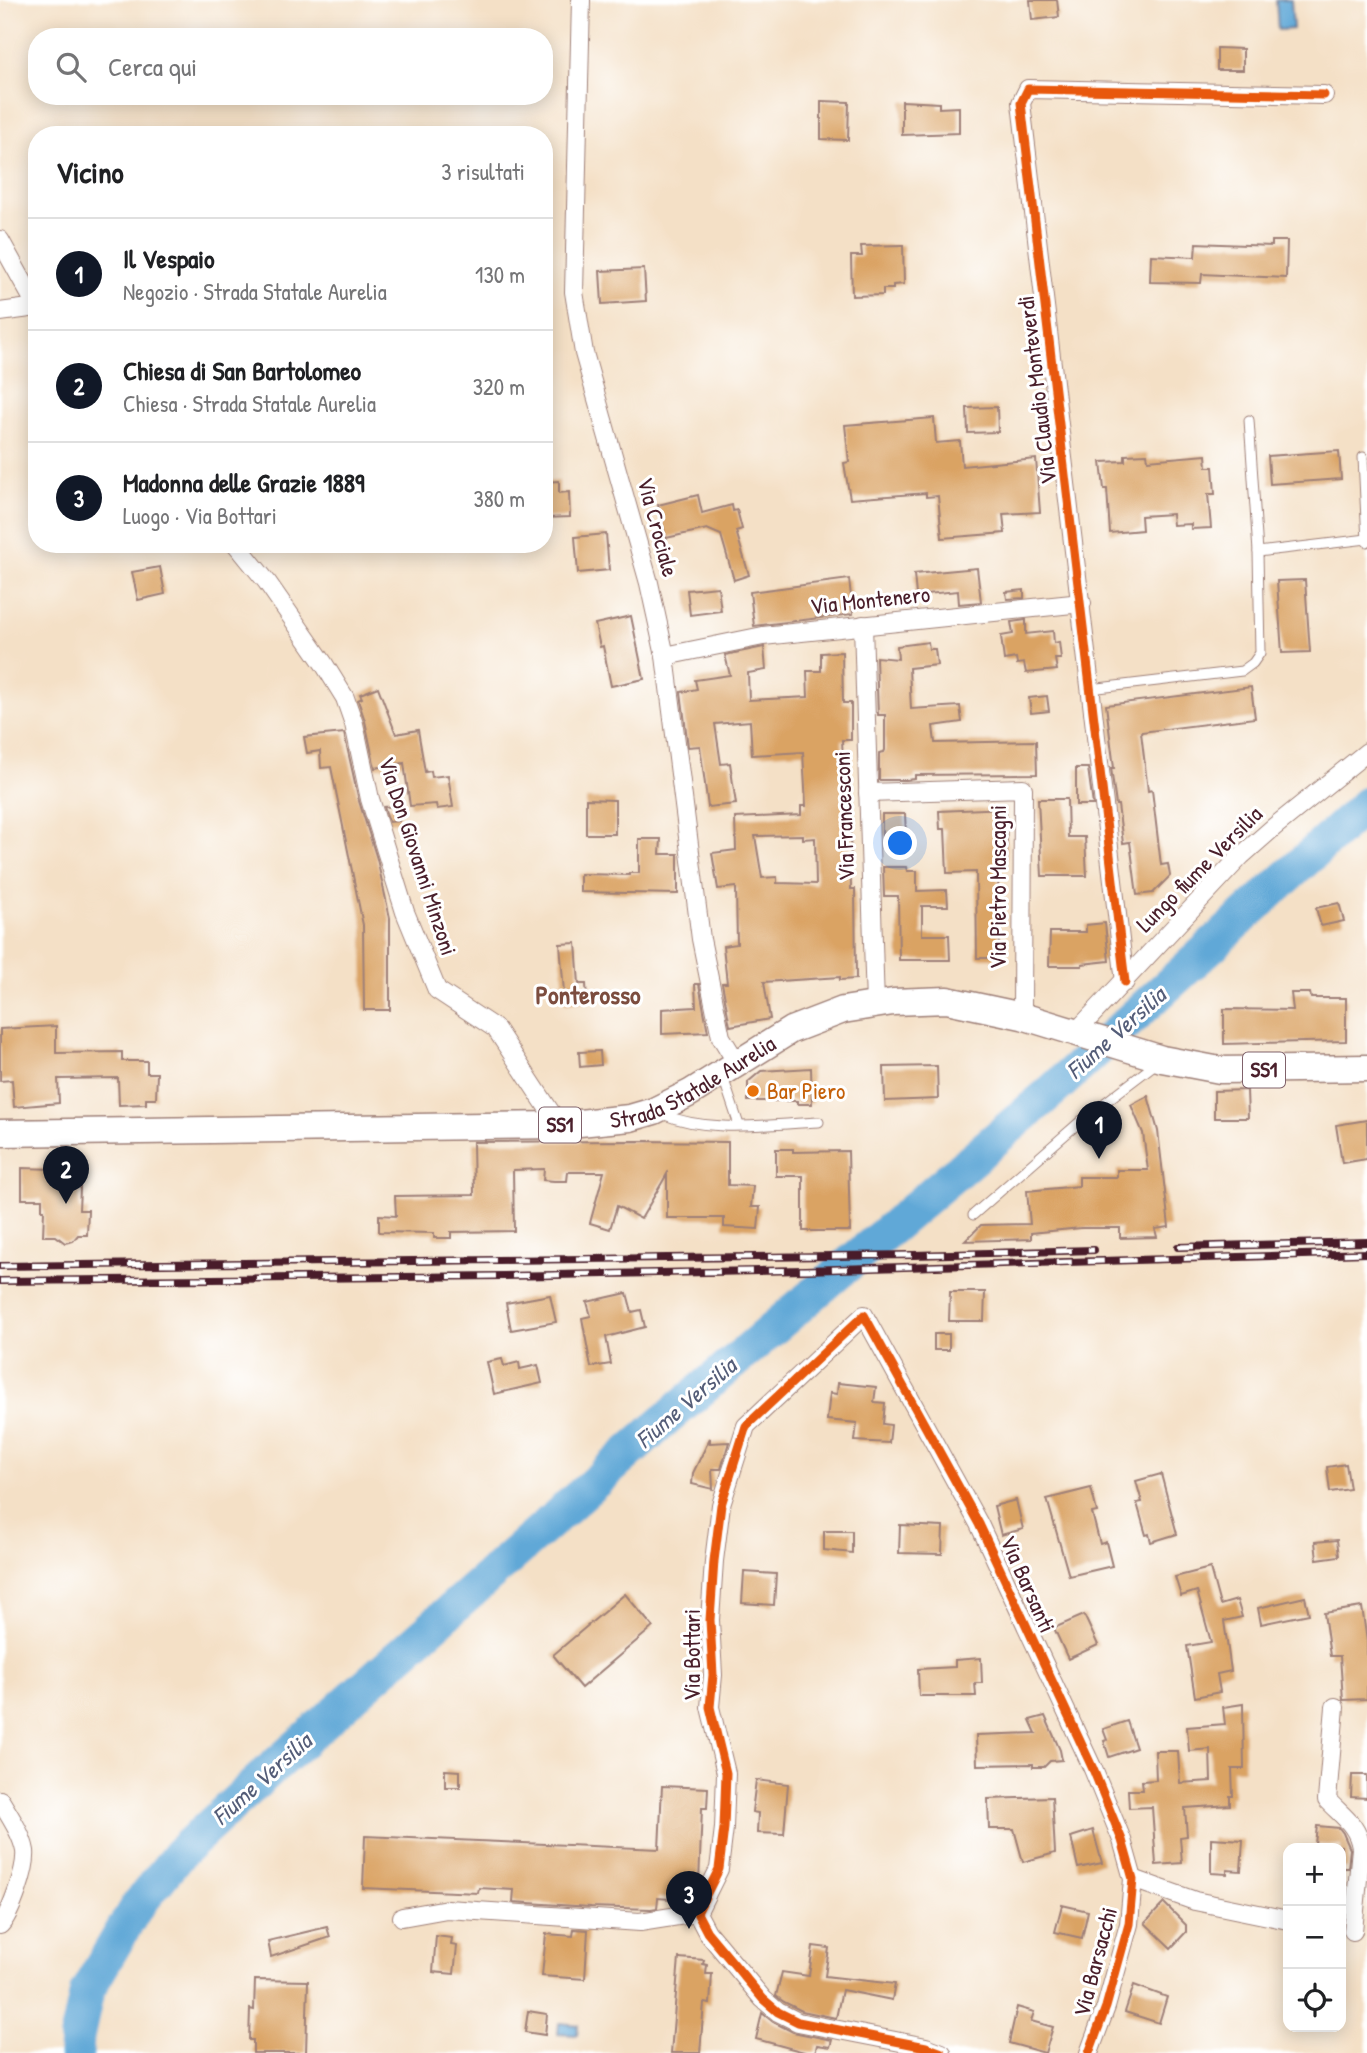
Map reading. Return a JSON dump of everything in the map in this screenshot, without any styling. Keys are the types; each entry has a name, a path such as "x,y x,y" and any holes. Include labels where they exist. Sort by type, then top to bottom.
{"main road":[{"name":"Strada Statale Aurelia","path":"0,1133 559,1125 630,1118 654,1111 690,1093 791,1030 842,1010 947,1000 1022,1016 1162,1059 1220,1070 1367,1068"}],"street":[{"name":"Via Crociale","path":"581,0 574,292 584,353 649,583 665,656 701,939 729,1068"},
{"name":"Via Claudio Monteverdi","path":"1125,982 1021,103 1028,89 1324,95"},
{"path":"0,240 28,291"},
{"path":"0,312 28,308"},
{"name":"Via Don Giovanni Minzoni","path":"243,553 267,582 345,698 354,724 374,811 405,912 437,990 496,1029 559,1125"},
{"name":"Via Montenero","path":"665,656 763,636 1082,603"},
{"name":"Via Francesconi","path":"863,625 875,1005"},
{"name":"Lungo fiume Versilia","path":"1082,1034 1125,982 1241,856 1367,752"},
{"name":"Via Pietro Mascagni","path":"868,793 1024,788 1022,1016"},
{"name":"Via Barsanti","path":"864,1315 979,1524 1093,1769 1122,1840 1133,1880"},
{"name":"Via Bottari","path":"697,1913 719,1869 724,1828 726,1773 710,1707 713,1675 710,1620 721,1505 746,1426 864,1315"},
{"path":"1335,1707 1327,1800 1357,1831 1359,1838 1361,1848 1354,1931"},
{"path":"0,1801 12,1820 25,1852 19,1885 7,1918 0,1925"},
{"path":"1133,1880 1195,1901 1283,1919"},
{"name":"Via Barsacchi","path":"1088,2053 1106,2007 1129,1924 1133,1880"},
{"path":"402,1917 446,1909 640,1922 697,1913 707,1932 763,1999 778,2012 798,2022 926,2047 942,2053"}],"lane":[{"path":"1090,689 1242,671 1253,663 1260,653 1258,552 1249,420"},
{"path":"1258,552 1367,541 1363,457"},
{"path":"974,1215 1082,1120 1162,1059"},
{"path":"729,1068 738,1125"},
{"path":"654,1111 677,1120 708,1126 819,1122"}],"water":[{"path":"1276,0 1291,0 1293,29 1278,30"},
{"path":"559,2023 578,2025 577,2035 558,2034"}],"building":[{"path":"1030,0 1057,0 1059,17 1032,20"},
{"path":"1217,48 1243,49 1243,70 1217,70"},
{"path":"821,101 849,102 848,140 821,139"},
{"path":"902,101 939,103 939,108 959,107 959,133 902,135"},
{"path":"1272,241 1287,241 1286,278 1202,274 1201,283 1150,282 1151,255 1195,257 1196,243 1272,246"},
{"path":"903,245 904,284 893,285 893,289 883,289 883,295 852,296 851,256 862,256 861,246"},
{"path":"644,269 646,301 602,304 600,271"},
{"path":"997,407 998,432 968,433 967,408"},
{"path":"934,418 936,443 960,441 962,466 1036,459 1040,512 1003,514 1005,533 942,538 938,496 926,497 926,493 850,499 844,463 849,462 845,425"},
{"path":"1339,451 1341,479 1270,484 1268,456"},
{"path":"1147,454 1148,460 1206,455 1207,467 1213,467 1215,494 1208,494 1211,528 1191,529 1191,524 1173,525 1172,514 1141,516 1142,530 1110,533 1107,489 1104,489 1101,462 1125,461 1125,455"},
{"path":"553,481 559,481 559,493 569,492 570,517 553,518"},
{"path":"698,495 702,513 732,505 733,511 737,510 742,529 736,531 749,575 734,580 721,535 707,529 666,538 658,505"},
{"path":"606,534 609,570 578,573 575,537"},
{"path":"160,567 165,594 138,600 132,572"},
{"path":"977,568 981,602 959,604 958,591 916,595 914,574"},
{"path":"849,579 853,614 754,626 750,592"},
{"path":"1305,580 1310,652 1282,653 1277,581"},
{"path":"718,587 721,611 690,615 687,590"},
{"path":"1024,590 1024,598 1007,599 1006,592"},
{"path":"631,616 644,679 611,686 603,646 600,647 595,624"},
{"path":"1026,620 1026,634 1053,631 1054,643 1059,642 1061,659 1055,659 1057,670 1026,673 1024,663 1017,664 1016,658 1004,660 1001,636 1013,634 1011,622"},
{"path":"928,642 929,649 935,649 937,665 909,668 911,709 960,706 962,722 933,726 935,743 1036,741 1037,774 915,775 915,779 879,780 879,753 885,750 885,715 878,715 876,657 898,659 897,646"},
{"path":"764,647 766,670 748,673 749,700 808,697 807,671 821,671 821,653 842,652 843,703 851,703 851,740 842,740 846,822 850,822 851,889 855,889 856,979 840,980 840,977 764,982 770,1019 730,1026 722,983 727,983 723,946 737,944 736,887 718,889 712,853 736,850 735,818 801,815 801,806 806,806 803,752 752,755 750,721 715,724 721,764 730,763 736,804 708,807 700,746 688,747 681,692 697,689 695,680 730,675 725,655","holes":["803,835 803,839 815,838 816,884 777,883 777,877 762,878 755,836"]},
{"path":"378,687 396,734 418,730 425,772 431,771 432,777 448,775 453,807 437,809 436,804 410,806 404,763 375,768 358,700 362,698 360,694"},
{"path":"1251,687 1255,718 1141,732 1148,791 1152,790 1161,865 1168,864 1170,876 1153,893 1137,895 1130,842 1123,843 1116,805 1106,705"},
{"path":"1047,696 1049,711 1031,713 1029,698"},
{"path":"344,733 390,918 390,1010 364,1010 363,925 331,767 321,768 320,751 307,753 304,737"},
{"path":"1076,768 1088,768 1093,805 1076,805"},
{"path":"586,799 615,800 615,834 586,834"},
{"path":"1038,799 1067,799 1068,837 1085,837 1087,876 1042,876"},
{"path":"398,806 399,821 389,822 384,807"},
{"path":"1006,808 1007,862 998,863 999,958 977,958 976,872 947,873 945,829 940,829 939,811"},
{"path":"882,814 905,814 906,835 882,836"},
{"path":"639,839 661,839 660,854 678,854 678,894 580,892 580,874 639,873"},
{"path":"883,867 906,867 907,871 917,871 917,891 947,890 948,906 922,906 922,935 949,935 950,960 899,960 898,896 884,896"},
{"path":"1339,903 1344,921 1321,926 1316,908"},
{"path":"1105,923 1109,961 1082,966 1049,966 1050,932 1086,932 1086,925"},
{"path":"576,943 579,984 586,984 587,1001 565,1004 560,944"},
{"path":"695,984 699,984 708,1032 662,1034 662,1009 696,1007"},
{"path":"1291,993 1310,993 1311,998 1346,998 1346,1041 1224,1044 1224,1009 1293,1010"},
{"path":"56,1026 56,1053 122,1052 122,1061 147,1061 147,1073 157,1073 156,1099 146,1099 146,1104 119,1105 118,1078 58,1079 59,1103 14,1107 12,1080 0,1081 0,1029"},
{"path":"600,1051 601,1065 580,1067 579,1052"},
{"path":"937,1066 938,1099 885,1101 884,1067"},
{"path":"811,1068 812,1104 797,1104 797,1101 748,1101 748,1082 761,1071"},
{"path":"1247,1090 1248,1118 1214,1118 1214,1091"},
{"path":"1148,1096 1158,1131 1169,1227 1155,1229 1157,1237 1120,1238 1120,1228 1081,1228 1031,1233 1031,1239 965,1241 981,1225 1030,1224 1027,1191 1079,1186 1079,1177 1117,1177 1117,1170 1148,1170 1143,1133 1131,1105"},
{"path":"1367,1120 1367,1159 1342,1163 1336,1125"},
{"path":"473,1142 728,1142 728,1185 753,1186 751,1207 760,1207 758,1229 724,1227 724,1218 667,1218 667,1174 641,1219 617,1206 610,1229 590,1223 604,1172 568,1172 567,1181 554,1181 543,1180 544,1169 513,1170 514,1231 451,1232 451,1238 434,1238 434,1233 379,1232 379,1215 396,1216 395,1196 474,1195"},
{"path":"776,1149 793,1149 793,1152 848,1151 850,1231 803,1231 803,1176 776,1176"},
{"path":"52,1166 81,1167 79,1210 88,1210 87,1235 78,1235 73,1241 65,1243 56,1236 43,1236 42,1199 22,1199 22,1168 52,1169"},
{"path":"950,1292 985,1292 984,1321 949,1321"},
{"path":"627,1293 632,1312 641,1310 645,1327 606,1337 611,1364 591,1367 582,1318 591,1316 587,1302"},
{"path":"550,1295 556,1322 511,1330 506,1303"},
{"path":"934,1334 949,1334 949,1350 934,1350"},
{"path":"502,1359 504,1366 519,1362 520,1369 538,1365 542,1383 494,1394 487,1362"},
{"path":"838,1383 876,1387 874,1402 885,1403 883,1424 891,1425 889,1443 855,1441 857,1423 827,1420 830,1393 837,1394"},
{"path":"710,1438 710,1443 729,1442 721,1469 712,1469 713,1489 692,1484 693,1473"},
{"path":"1346,1464 1350,1489 1330,1492 1327,1467"},
{"path":"1161,1474 1177,1534 1151,1542 1149,1534 1146,1535 1137,1503 1142,1502 1136,1481"},
{"path":"1091,1488 1097,1512 1092,1513 1100,1544 1106,1542 1112,1566 1069,1576 1047,1499"},
{"path":"1016,1500 1023,1529 1001,1535 994,1506"},
{"path":"900,1525 943,1527 942,1554 899,1553"},
{"path":"824,1531 852,1531 852,1553 824,1550"},
{"path":"1337,1540 1339,1556 1317,1559 1315,1542"},
{"path":"1210,1568 1220,1605 1237,1600 1242,1617 1224,1621 1231,1671 1217,1674 1220,1692 1195,1697 1187,1646 1211,1642 1197,1591 1181,1596 1175,1577"},
{"path":"744,1572 776,1574 774,1605 742,1603"},
{"path":"625,1594 653,1627 581,1688 553,1655"},
{"path":"1305,1597 1309,1614 1261,1624 1258,1608"},
{"path":"1362,1607 1367,1641 1367,1699 1343,1700 1340,1656 1330,1656 1324,1613"},
{"path":"1084,1615 1098,1645 1068,1659 1054,1628"},
{"path":"981,1658 982,1683 975,1683 976,1696 919,1696 918,1669 955,1667 955,1660"},
{"path":"1243,1704 1244,1769 1232,1769 1233,1796 1230,1796 1230,1805 1185,1808 1187,1836 1180,1837 1182,1863 1156,1865 1152,1807 1129,1808 1128,1790 1143,1790 1142,1781 1156,1780 1155,1751 1178,1751 1180,1783 1211,1781 1210,1749 1189,1751 1187,1727 1225,1724 1223,1707"},
{"path":"1045,1716 1062,1760 1050,1761 1044,1767 1033,1767 1033,1764 977,1765 976,1735 1036,1733 1030,1720"},
{"path":"1127,1721 1136,1748 1109,1757 1103,1729"},
{"path":"445,1770 460,1771 460,1787 445,1787"},
{"path":"1352,1775 1367,1775 1367,1798 1351,1797"},
{"path":"756,1780 788,1784 784,1834 757,1833 758,1813 752,1812"},
{"path":"662,1786 708,1788 707,1808 702,1808 699,1883 695,1892 683,1891 682,1900 658,1898 657,1908 651,1909 591,1907 513,1902 514,1890 479,1888 478,1893 363,1888 365,1836 659,1849"},
{"path":"1052,1797 1055,1853 1023,1862 1014,1829 989,1829 988,1799"},
{"path":"1317,1826 1339,1828 1350,1849 1348,1868 1346,1843 1315,1843"},
{"path":"1093,1830 1102,1863 1078,1868 1071,1837"},
{"path":"1211,1838 1243,1840 1241,1871 1211,1873"},
{"path":"1164,1903 1186,1925 1186,1932 1171,1948 1145,1923"},
{"path":"1062,1905 1088,1911 1082,1938 1055,1932"},
{"path":"327,1927 330,1937 271,1957 268,1941"},
{"path":"574,1929 588,1930 585,1979 542,1976 546,1934 573,1936"},
{"path":"436,1936 452,1938 451,1945 457,1946 454,1974 433,1972"},
{"path":"813,1946 829,1948 825,1976 895,1984 892,2000 842,1990 836,2018 802,2011 784,2002 776,1996 782,1972 809,1976"},
{"path":"679,1958 704,1960 703,1964 707,1965 706,1974 712,1974 710,2004 704,2003 700,2053 671,2053"},
{"path":"255,1980 308,1981 306,2053 253,2053 253,2040 249,2040"},
{"path":"1134,1985 1167,1997 1159,2023 1125,2012"},
{"path":"1017,2007 1034,2012 1031,2021 1053,2027 1045,2053 1009,2043"},
{"path":"528,2011 547,2014 545,2035 525,2032"},
{"path":"762,2013 793,2032 832,2040 830,2047 817,2045 815,2053 808,2053 756,2039"}],"waterway":[{"name":"Fiume Versilia","path":"76,2053 87,1991 135,1909 180,1853 271,1769 662,1423 1052,1091 1367,804"}],"railway":[{"path":"1178,1247 1367,1242"},
{"path":"0,1266 913,1255 1094,1250"},
{"path":"0,1281 805,1270 1367,1253"}],"cycle path":[{"path":"1125,982 1021,103 1028,89 1324,95"},
{"path":"942,2053 926,2047 798,2022 778,2012 763,1999 707,1932 697,1913 719,1869 724,1828 726,1773 710,1707 713,1675 710,1620 721,1505 746,1426 864,1315 979,1524 1093,1769 1122,1840 1133,1879 1129,1924 1106,2007 1089,2053"}],"place":[{"name":"Bar Piero","path":"753,1091"},
{"name":"Il Vespaio","path":"1099,1159"},
{"name":"Chiesa di San Bartolomeo","path":"66,1204"},
{"name":"Madonna delle Grazie 1889","path":"689,1929"}],"district":[{"name":"Ponterosso","path":"588,995"}]}
